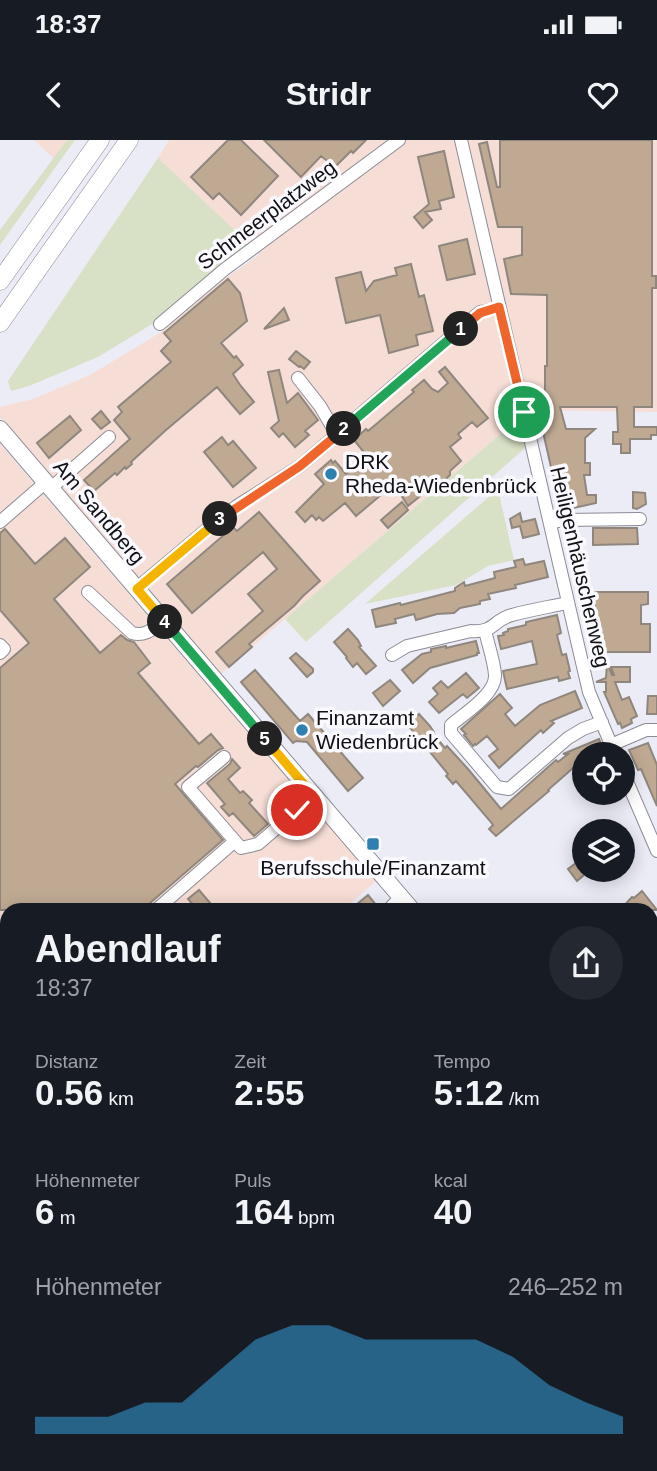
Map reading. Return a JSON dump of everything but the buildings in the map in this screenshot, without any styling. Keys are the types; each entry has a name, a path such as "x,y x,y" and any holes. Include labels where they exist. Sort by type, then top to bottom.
{"highway":[{"path":"0,281 100,140"},
{"path":"0,323 129,140"}],"main road":[{"name":"Am Sandberg","path":"0,429 406,903"}],"street":[{"name":"Schmeerplatzweg","path":"160,324 234,261 399,140"},
{"name":"Heiligenhäuschenweg","path":"461,140 589,692 610,742"},
{"path":"137,589 237,506 300,466 480,313 499,307"},
{"path":"298,378 320,406 337,435"},
{"path":"0,522 109,437"},
{"path":"550,523 563,520 640,519"},
{"path":"88,592 132,633 148,633 164,621"},
{"path":"392,655 407,646 491,629 497,621 508,616 567,603"},
{"path":"485,630 495,675 494,685 489,693 452,724 451,733 497,787 509,789 568,738 602,722"},
{"path":"0,645 4,649 0,653"},
{"path":"626,742 646,730 657,730"},
{"path":"224,757 188,787 241,848 258,844 314,796"},
{"path":"635,800 657,851"},
{"path":"164,903 235,841"},
{"path":"395,903 401,897"}],"shaded area":[{"path":"34,140 67,140 54,159"},
{"path":"169,140 657,140 657,412 528,410 221,674 0,417 0,407 33,399 90,375 163,331 220,282 259,255 158,158"},
{"path":"0,444 376,881 351,903 0,903"}],"green space":[{"path":"67,140 75,140 0,245 0,230"},
{"path":"158,158 249,244 157,321 98,357 11,391 8,381"},
{"path":"518,419 525,448 306,642 285,619"},
{"path":"498,489 514,560 488,566 456,585 365,604"}],"place":[{"name":"DRK Rheda-Wiedenbrück","path":"331,474"},
{"name":"Finanzamt Wiedenbrück","path":"302,730"},
{"name":"Berufsschule/Finanzamt","path":"373,844"}],"route":[{"path":"297,810 314,796 137,589 237,506 300,466 480,313 499,307 524,412"}]}
